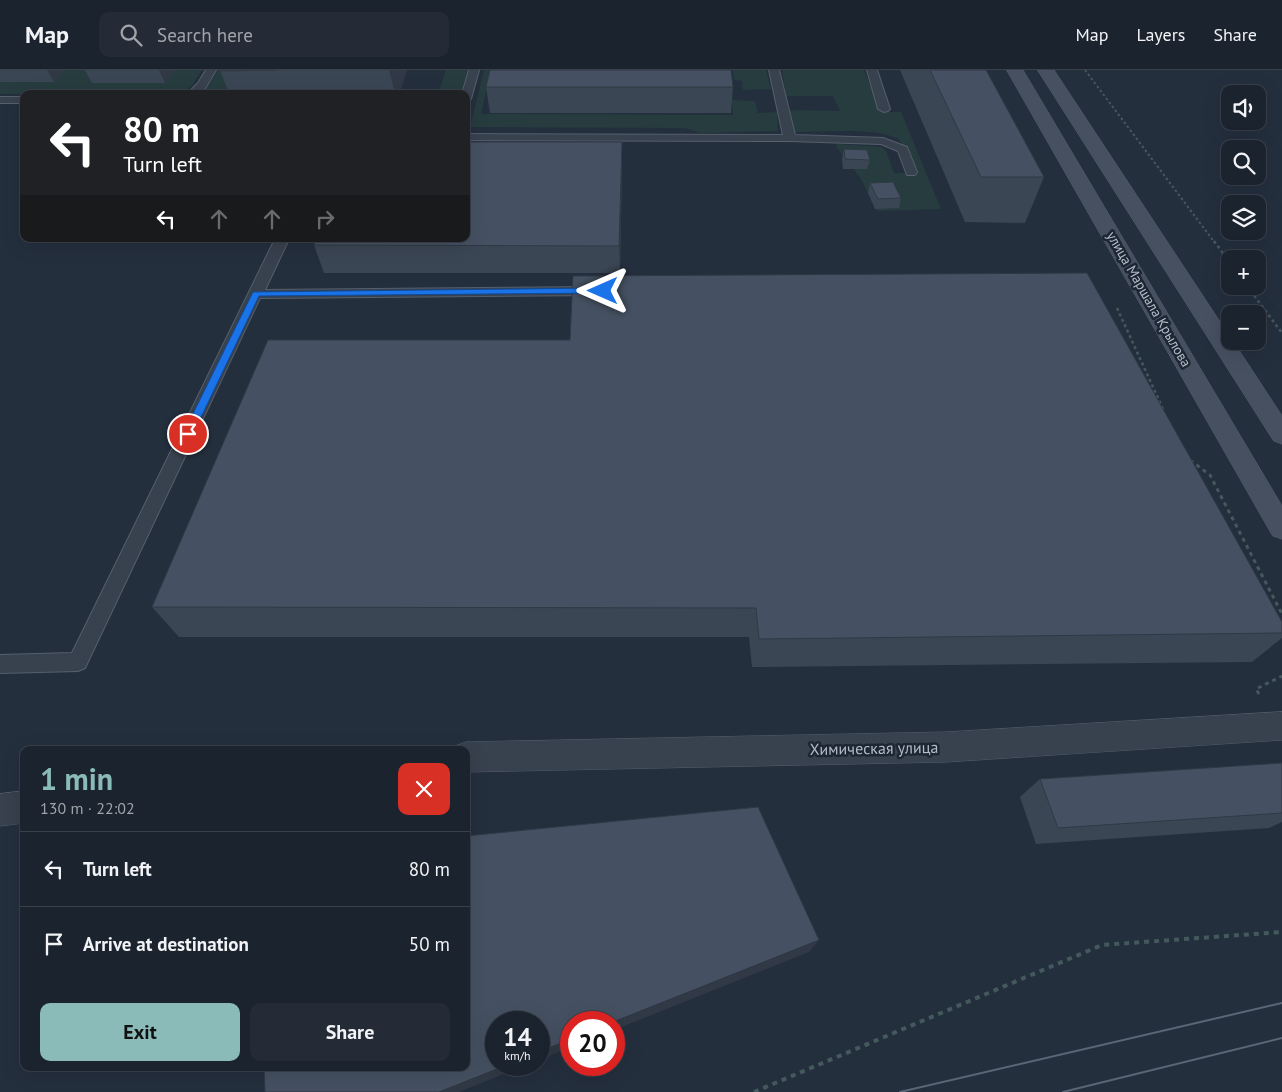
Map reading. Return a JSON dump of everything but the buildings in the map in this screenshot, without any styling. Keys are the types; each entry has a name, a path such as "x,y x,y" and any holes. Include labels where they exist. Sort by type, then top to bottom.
{"main road":[{"name":"улица Маршала Крылова","path":"1015,70 1282,528"},
{"path":"1046,70 1282,435"}],"street":[{"name":"Химическая улица","path":"470,757 946,746 1282,726"},
{"path":"0,810 20,808"}],"lane":[{"path":"196,90 202,85 211,70"},
{"path":"468,90 474,70"},
{"path":"774,70 790,138"},
{"path":"872,70 884,109"},
{"path":"0,100 20,100"},
{"path":"470,137 790,138 883,141 903,149 911,172"},
{"path":"0,664 78,662 281,242"},
{"path":"256,294 603,291"}],"path":[{"path":"1085,70 1221,251"},
{"path":"1254,295 1282,333"},
{"path":"1116,306 1164,412"},
{"path":"1184,457 1210,475 1282,614"},
{"path":"754,1092 1102,945 1282,932"}],"green space":[{"path":"0,70 202,70 191,87 184,90 20,90 20,94 0,94"},
{"path":"218,70 243,70 231,90 206,90"},
{"path":"446,70 468,70 462,90 439,90"},
{"path":"484,70 491,70 481,114 733,115 732,100 755,101 758,113 777,112 778,131 701,133 685,128 470,127"},
{"path":"733,70 766,70 771,89 743,90 742,81 734,80"},
{"path":"782,70 864,70 881,112 901,112 941,209 877,211 861,179 836,146 838,144 881,147 886,151 894,173 916,173 899,139 889,135 863,132 795,132 789,110 840,111 833,96 786,96"}],"tram line":[{"path":"900,1092 1282,1003"},
{"path":"1063,1092 1282,1038"}],"route":[{"path":"188,434 256,294 603,291"}]}
